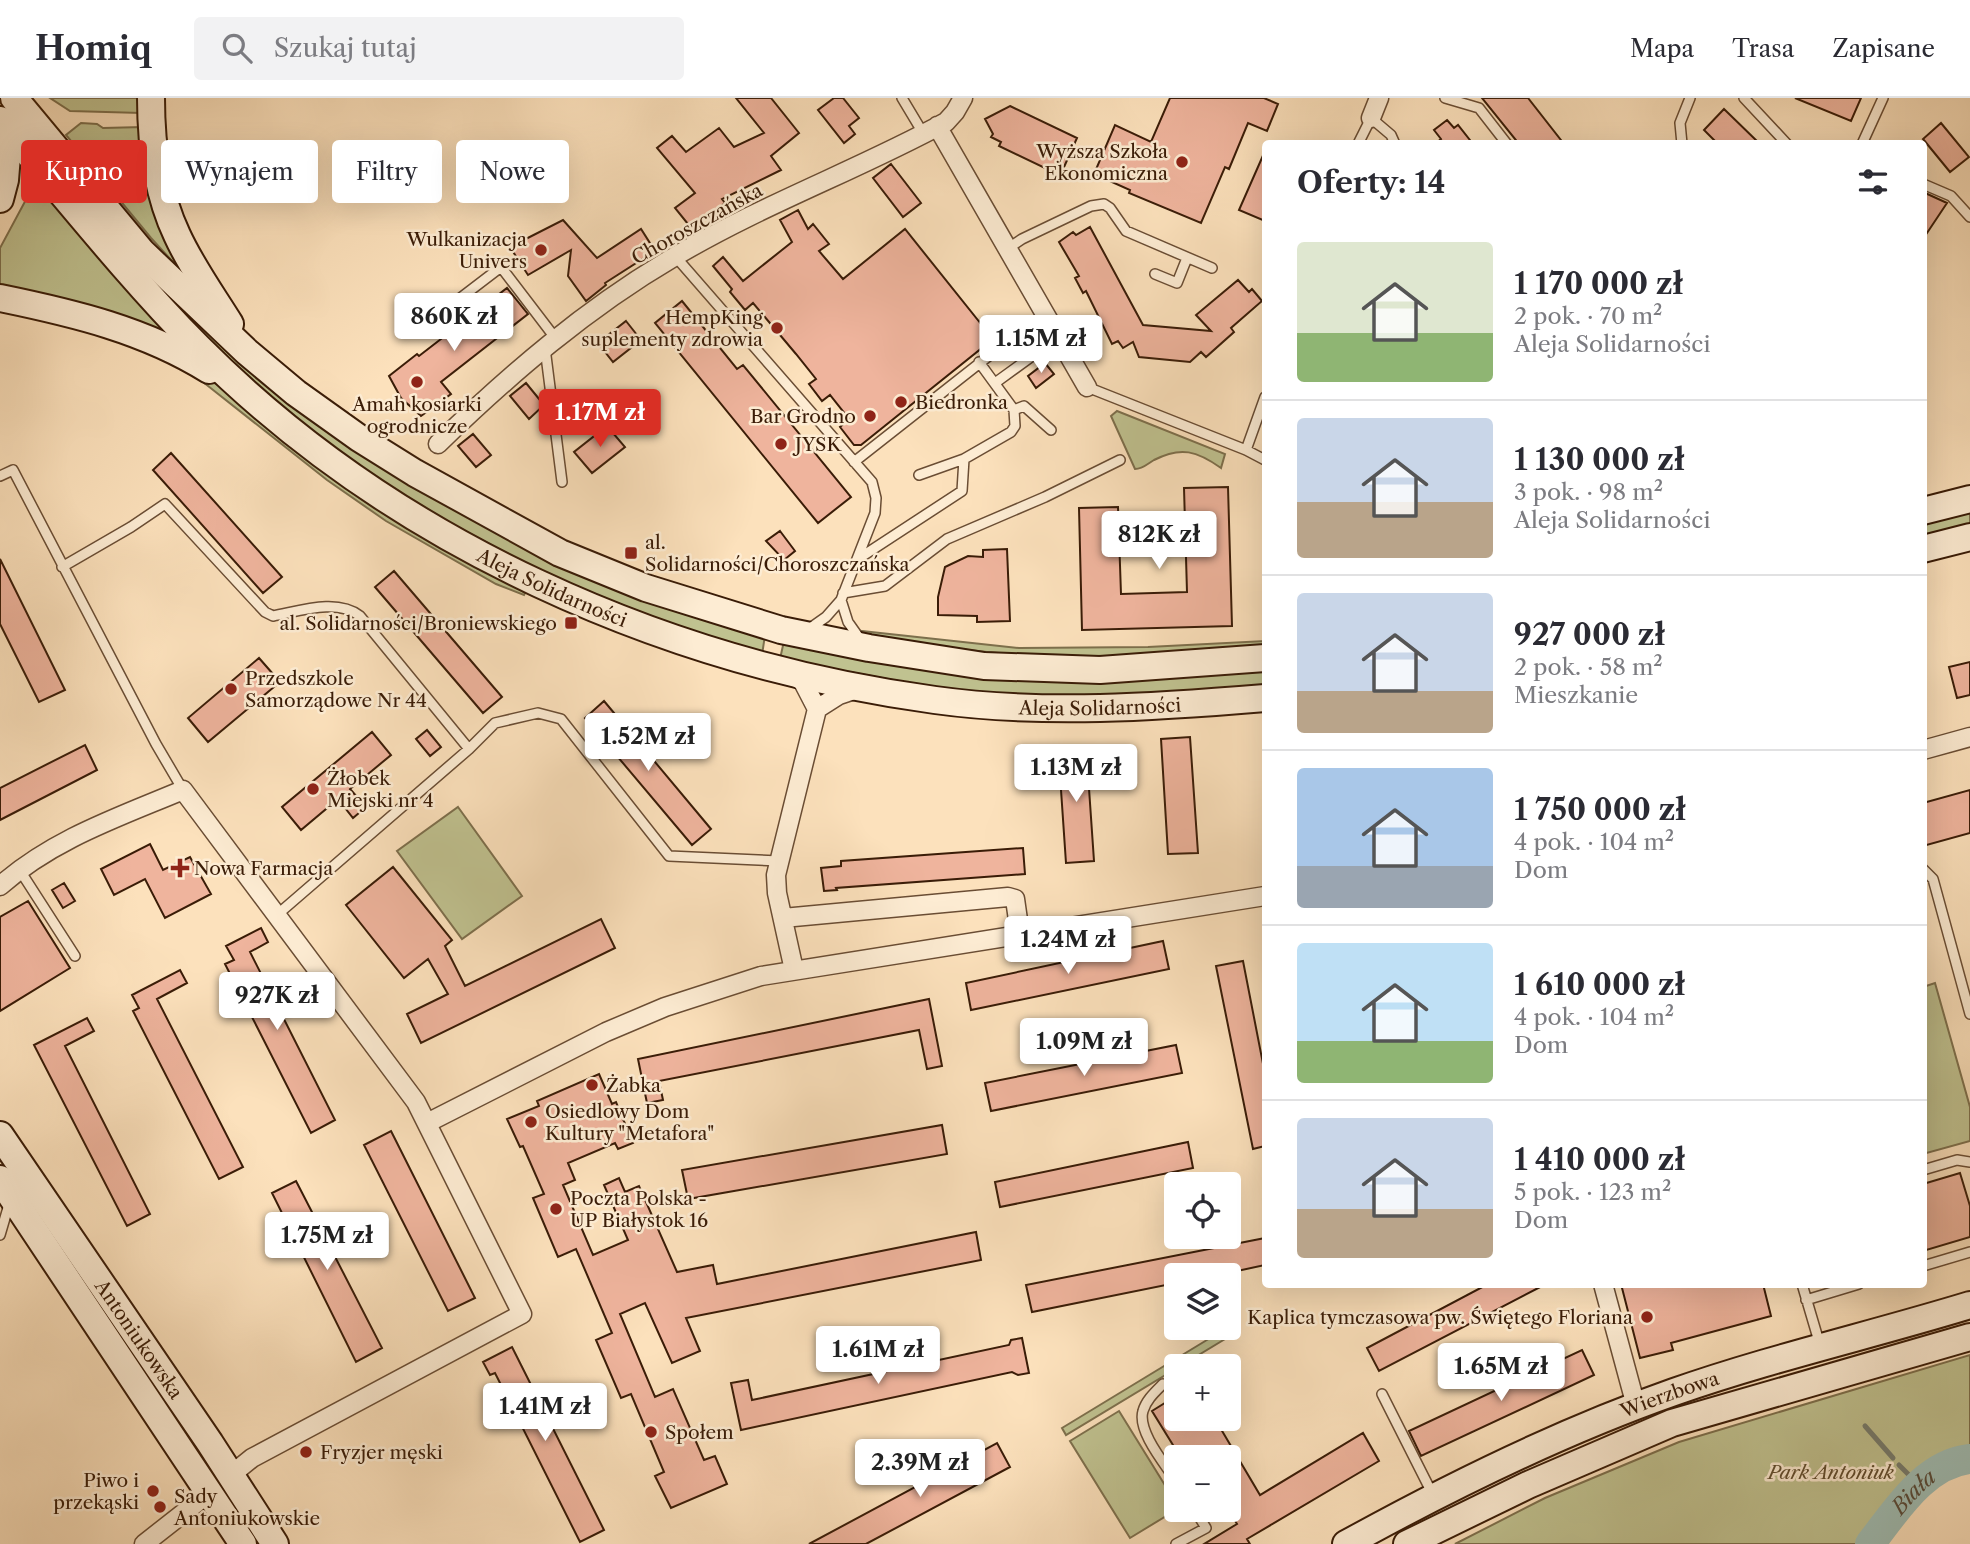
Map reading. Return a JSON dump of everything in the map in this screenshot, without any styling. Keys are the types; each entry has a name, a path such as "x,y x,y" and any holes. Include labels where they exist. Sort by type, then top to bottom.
{"main road":[{"name":"Aleja Solidarności","path":"14,98 107,212 200,348 254,398 347,472 443,534 570,599 674,638 782,670 936,700 1024,707 1160,706 1262,698"},
{"path":"151,98 156,162 162,195 173,225 247,352"},
{"name":"Aleja Solidarności","path":"5,126 162,290 359,438 450,493 560,553 646,588 798,635 984,666 1100,670 1262,659"},
{"path":"0,199 5,180 5,126"},
{"path":"0,298 101,321 188,357 254,398"},
{"path":"1927,510 1970,499"},
{"path":"1927,547 1970,537"},
{"name":"Antoniukowska","path":"0,1135 275,1544"},
{"name":"Antoniukowska","path":"6,1188 243,1544"},
{"name":"Wierzbowa","path":"1346,1544 1429,1499 1563,1436 1636,1406 1821,1347 1970,1305"},
{"name":"Wierzbowa","path":"1407,1544 1528,1485 1672,1423 1970,1337"},
{"path":"209,1493 231,1475"},
{"path":"1429,1499 1418,1515 1425,1527 1435,1530"}],"street":[{"name":"Choroszczańska","path":"438,444 504,380 626,288 675,256 930,130 950,118 963,98"},
{"path":"1371,118 1379,98"},
{"path":"930,130 1007,249 1087,387"},
{"path":"782,670 803,682 817,709 779,861 777,893 794,970"},
{"path":"817,709 853,689 867,688"},
{"path":"1927,749 1970,737"},
{"path":"0,886 19,869 69,838 183,790 416,1101 522,1314 252,1458 231,1475"},
{"path":"427,1123 606,1032 665,1007 761,976 1262,896"},
{"path":"783,918 1008,897 1014,899 1017,905 1020,934"},
{"path":"1604,1288 1636,1406"},
{"path":"144,1544 209,1493"}],"lane":[{"path":"902,98 930,130"},
{"path":"1445,98 1479,108 1504,140"},
{"path":"1682,140 1680,123 1690,98"},
{"path":"1744,98 1783,140"},
{"path":"1864,140 1883,98"},
{"path":"1360,140 1371,118 1393,140"},
{"path":"1927,186 1951,196 1970,217"},
{"path":"1007,249 1097,203 1110,208 1126,231 1212,268"},
{"path":"675,256 872,482 876,498 871,524 842,596 826,617 798,635"},
{"path":"1155,274 1177,283 1187,258"},
{"path":"429,322 501,267 550,344 562,482"},
{"path":"995,383 1057,338"},
{"path":"854,462 1004,344"},
{"path":"919,475 964,459 1011,432 1015,426 1014,410 979,362"},
{"path":"1087,387 1262,458"},
{"path":"1246,450 1262,405"},
{"path":"1014,410 1024,406 1051,430"},
{"path":"856,560 962,491 964,459"},
{"path":"842,596 885,586 947,539 1045,497 1120,460"},
{"path":"0,476 13,470 156,744 183,790"},
{"path":"62,567 165,504 265,612 273,616 331,606 354,611 469,749"},
{"path":"842,596 848,622 869,648"},
{"path":"278,914 469,749 495,723 538,713 561,719 669,856 779,861"},
{"path":"19,869 75,956"},
{"path":"1927,873 1933,879 1969,1007"},
{"path":"1927,1169 1957,1160 1970,1162"},
{"path":"0,1235 6,1188"},
{"path":"1927,1264 1970,1252"},
{"path":"1803,1288 1821,1347"},
{"path":"1806,1300 1846,1288"},
{"path":"1163,1384 1143,1409 1142,1421 1145,1432 1164,1462"},
{"path":"1382,1394 1429,1499"},
{"path":"1176,1544 1206,1528 1202,1522"}],"green space":[{"path":"50,98 141,98 141,113 70,111"},
{"path":"81,123 97,124 103,128 143,127 161,176 161,203 171,203 206,298 122,203 147,203 147,140 70,140 66,135"},
{"path":"24,203 56,203 184,346 0,288 0,248"},
{"path":"163,287 385,466 765,635 762,655 722,643 559,581 392,492 304,427 229,361 160,290"},
{"path":"92,326 187,366 525,593 524,595 496,584 386,521 327,480 203,382 149,351"},
{"path":"1117,411 1225,454 1221,468 1196,454 1181,452 1172,453 1135,469 1111,416"},
{"path":"1970,508 1970,527 1927,539 1927,519"},
{"path":"862,631 1019,648 1148,647 1262,641 1262,647 1115,656 1055,656 967,650 871,638"},
{"path":"784,641 914,666 1262,668 1262,688 1133,697 1015,695 936,688 780,659"},
{"path":"458,807 522,896 462,939 397,851"},
{"path":"1935,983 1970,1107 1970,1141 1927,1153 1927,986"},
{"path":"1207,1340 1223,1340 1200,1354 1184,1354"},
{"name":"Park Antoniuk","path":"1970,1355 1970,1460 1944,1465 1924,1476 1865,1544 1455,1544 1545,1498 1679,1442"},
{"path":"1164,1366 1164,1376 1066,1435 1062,1428"},
{"path":"1119,1411 1164,1484 1164,1517 1130,1538 1070,1441"}],"building":[{"path":"736,98 771,98 799,133 771,156 781,170 722,199 725,203 692,229 675,208 695,193 657,148 672,136 686,152 719,128 734,147 764,133"},
{"path":"834,98 843,98 859,118 849,126 855,134 844,143 818,110"},
{"name":"Wyższa Szkoła Ekonomiczna","path":"1170,98 1264,98 1278,104 1267,131 1248,123 1229,169 1225,167 1201,223 1129,193 1130,190 1094,174 1115,125 1151,142"},
{"path":"1482,98 1528,98 1561,140 1516,140"},
{"path":"1795,98 1861,98 1851,121"},
{"path":"1010,106 1077,138 1064,167 1049,170 999,146 1001,142 991,137 993,134 985,119"},
{"path":"1724,109 1756,140 1714,140 1704,130"},
{"path":"1447,120 1454,128 1458,125 1470,140 1440,140 1434,130"},
{"path":"1941,123 1969,157 1950,172 1927,144 1927,140 1923,139"},
{"path":"1262,158 1262,220 1239,210"},
{"path":"891,164 921,203 903,217 873,178"},
{"path":"1927,194 1947,203 1927,233"},
{"path":"798,210 808,229 813,224 829,244 819,251 843,279 905,229 993,339 861,445 854,445 840,427 849,419 830,395 822,401 809,384 816,379 796,354 753,303 745,310 713,266 723,257 743,281 792,242 780,220"},
{"path":"563,220 597,258 641,229 655,251 605,283 606,285 586,301 568,276 571,250 528,275 510,247"},
{"path":"1090,227 1143,325 1211,331 1196,315 1238,280 1249,292 1252,289 1262,301 1231,328 1234,332 1206,357 1201,352 1190,362 1139,357 1133,342 1123,348 1118,341 1112,344 1086,291 1083,293 1075,278 1079,276 1059,242 1073,232 1076,235"},
{"path":"507,288 528,314 441,382 451,394 421,416 401,398 389,376"},
{"name":"JYSK","path":"682,301 737,369 743,365 851,497 818,523 655,323"},
{"path":"626,321 641,340 613,362 598,343"},
{"path":"1045,363 1054,374 1036,388 1028,376"},
{"path":"526,383 544,405 529,419 510,396"},
{"path":"607,426 625,447 592,473 574,452"},
{"path":"473,434 491,455 476,467 458,446"},
{"path":"171,453 282,577 263,593 153,470"},
{"path":"1228,487 1232,626 1082,630 1079,508 1118,507 1121,594 1187,592 1184,488"},
{"path":"780,531 795,551 784,560 766,541"},
{"path":"1007,549 1010,621 977,622 977,616 938,615 938,597 945,567 968,556 983,557 983,550"},
{"path":"0,559 65,690 39,702 0,624"},
{"path":"394,571 502,697 483,713 375,587"},
{"path":"259,658 280,682 208,742 188,718"},
{"path":"1970,662 1970,695 1957,698 1949,667"},
{"path":"604,701 711,829 692,845 585,718"},
{"path":"427,730 441,747 430,756 416,739"},
{"path":"372,732 391,755 350,789 366,807 353,818 338,799 301,830 282,807"},
{"path":"1190,737 1198,853 1168,854 1161,739"},
{"path":"85,745 97,770 0,820 0,788"},
{"path":"1086,745 1094,861 1066,863 1058,746"},
{"path":"1970,790 1970,833 1927,845 1927,802"},
{"path":"150,844 163,870 190,857 211,894 165,918 145,879 114,895 101,869"},
{"path":"1023,848 1025,874 824,891 821,868 841,866 841,861"},
{"path":"393,867 452,940 445,946 465,986 601,919 615,948 421,1043 407,1014 448,994 428,959 404,978 346,905"},
{"path":"64,883 75,901 63,908 52,890"},
{"path":"28,901 70,968 0,1011 0,917"},
{"path":"261,928 268,942 250,952 335,1120 311,1133 225,964 234,960 226,946"},
{"path":"1163,941 1169,969 971,1010 966,983"},
{"path":"1243,961 1262,1059 1262,1147 1253,1149 1216,966"},
{"path":"180,970 187,983 157,999 243,1167 219,1179 133,1011 139,1008 132,995"},
{"path":"929,999 942,1066 927,1069 919,1030 659,1081 663,1100 647,1103 638,1059"},
{"path":"87,1018 94,1031 65,1046 150,1214 127,1226 34,1045"},
{"path":"1176,1045 1182,1073 991,1111 985,1083"},
{"path":"599,1074 612,1104 616,1102 633,1143 618,1149 615,1143 568,1163 575,1180 563,1185 593,1255 628,1240 604,1185 619,1178 625,1192 639,1186 677,1272 713,1265 717,1284 976,1232 981,1260 686,1318 700,1351 672,1363 645,1303 620,1314 655,1397 673,1389 704,1460 715,1456 727,1484 671,1508 655,1476 664,1472 631,1394 621,1398 596,1340 612,1333 576,1249 558,1257 533,1198 544,1194 523,1146 520,1147 507,1119 539,1106 537,1101"},
{"path":"942,1125 947,1154 688,1199 682,1170"},
{"path":"391,1131 475,1298 448,1311 364,1145"},
{"path":"1188,1142 1193,1168 1000,1207 995,1182"},
{"path":"1960,1173 1970,1206 1970,1237 1927,1250 1927,1183"},
{"path":"296,1181 382,1348 356,1362 272,1193"},
{"path":"1262,1239 1262,1266 1241,1270 1241,1263 1164,1263 1164,1285 1032,1312 1026,1285 1209,1249 1241,1249 1241,1243"},
{"path":"1480,1288 1538,1288 1379,1371 1367,1348"},
{"path":"1622,1288 1764,1288 1771,1316 1671,1343 1673,1350 1640,1358"},
{"path":"1022,1338 1029,1373 1018,1375 1012,1372 741,1430 731,1383 748,1380 752,1400 1009,1345 1011,1340"},
{"path":"512,1347 604,1530 580,1542 495,1373 490,1375 483,1362"},
{"path":"1582,1350 1594,1375 1421,1456 1409,1431"},
{"path":"1164,1404 1164,1430 1152,1411"},
{"path":"1164,1431 1222,1431 1230,1445 1173,1445"},
{"path":"1363,1433 1379,1461 1247,1539 1250,1544 1204,1544 1237,1524 1236,1522 1241,1522 1241,1463 1260,1495"},
{"path":"997,1443 1010,1467 866,1544 809,1544"}],"waterway":[{"path":"1865,1426 1893,1458"},
{"name":"Biała","path":"1870,1544 1901,1504 1925,1479 1954,1463 1970,1459"},
{"path":"1899,1465 1919,1485"}],"place":[{"name":"Wyższa Szkoła Ekonomiczna","path":"1182,162"},
{"name":"Wulkanizacja Univers","path":"541,250"},
{"name":"HempKing suplementy zdrowia","path":"777,328"},
{"name":"Amah kosiarki ogrodnicze","path":"417,382"},
{"name":"Biedronka","path":"901,402"},
{"name":"Bar Grodno","path":"870,416"},
{"name":"JYSK","path":"781,444"},
{"name":"al. Solidarności/Choroszczańska","path":"631,553"},
{"name":"al. Solidarności/Broniewskiego","path":"571,623"},
{"name":"Przedszkole Samorządowe Nr 44","path":"231,689"},
{"name":"Żłobek Miejski nr 4","path":"313,789"},
{"name":"Nowa Farmacja","path":"180,868"},
{"name":"Żabka","path":"592,1085"},
{"name":"Osiedlowy Dom Kultury \"Metafora\"","path":"531,1122"},
{"name":"Poczta Polska - UP Białystok 16","path":"556,1209"},
{"name":"Kaplica tymczasowa pw. Świętego Floriana","path":"1647,1317"},
{"name":"Społem","path":"651,1432"},
{"name":"Fryzjer męski","path":"306,1452"},
{"name":"Piwo i przekąski","path":"153,1491"},
{"name":"Sady Antoniukowskie","path":"160,1507"}]}
